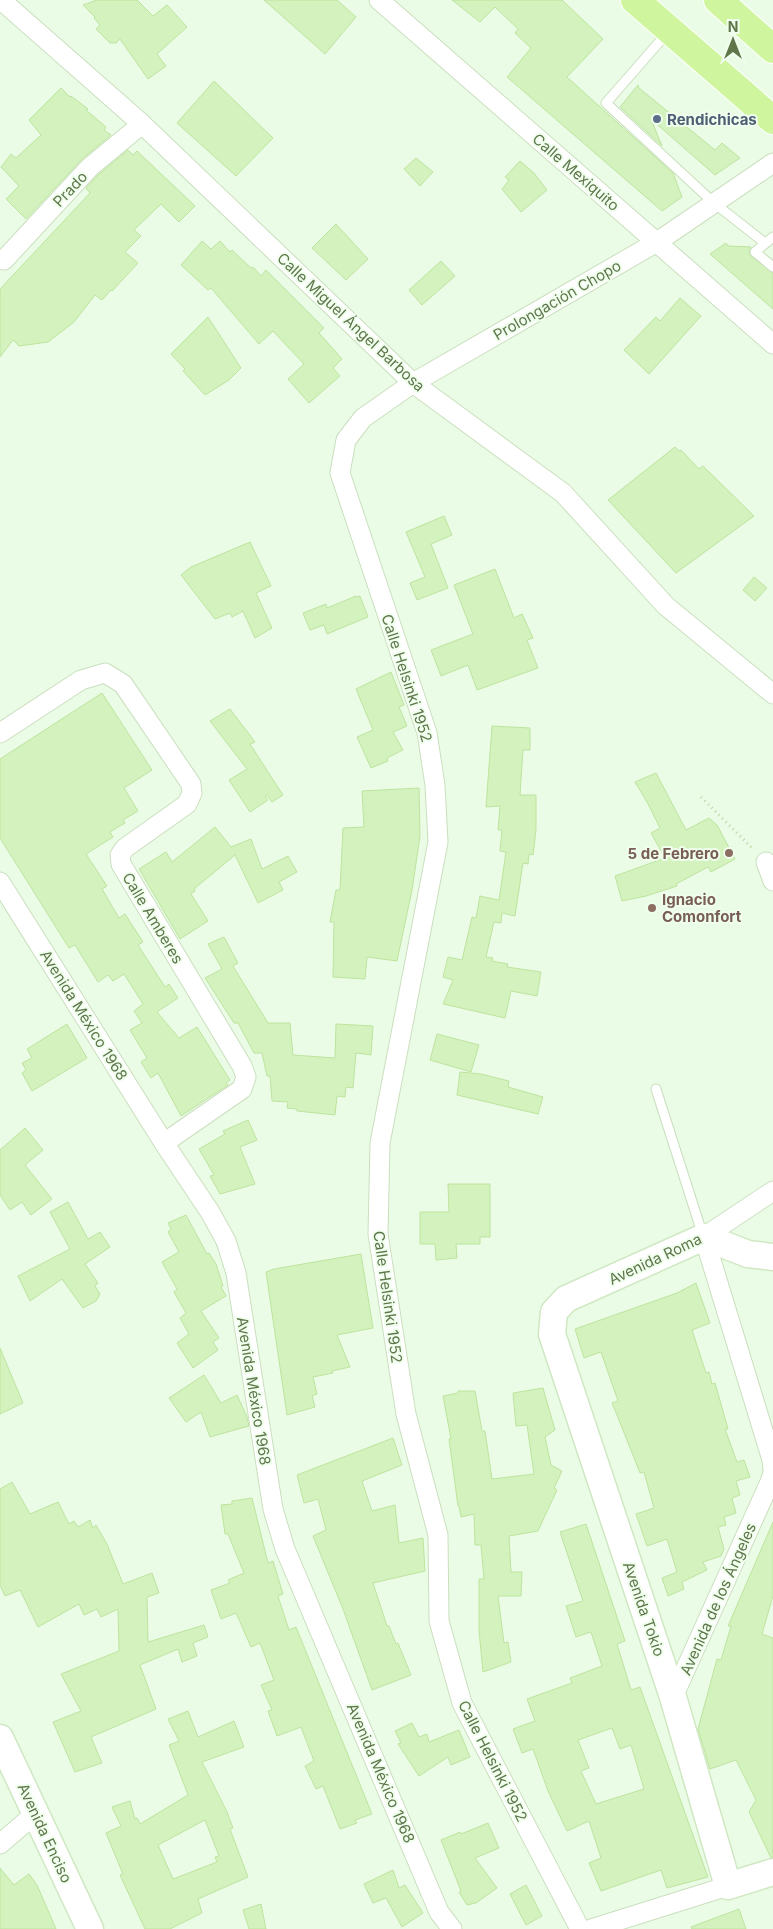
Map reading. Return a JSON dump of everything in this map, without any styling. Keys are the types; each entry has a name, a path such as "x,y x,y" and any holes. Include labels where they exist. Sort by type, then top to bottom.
{"highway":[{"path":"635,0 773,120"},
{"path":"718,0 773,49"}],"street":[{"name":"Calle Miguel Ángel Barbosa","path":"1,0 142,124 413,383 563,493 666,606 773,694"},
{"name":"Calle Mexiquito","path":"379,0 773,344"},
{"name":"Prado","path":"4,260 90,167 142,124"},
{"name":"Prolongación Chopo","path":"346,440 362,418 413,383 656,242 773,163"},
{"name":"Calle Helsinki 1952","path":"346,440 340,473 427,733 435,786 438,842 380,1143 378,1234 404,1405 438,1535 439,1622 462,1703 580,1929"},
{"name":"Calle Amberes","path":"0,733 81,680 105,674 123,684 191,784 192,793 187,804 126,848 120,855 121,864 242,1066 246,1077 242,1089 164,1143"},
{"path":"766,862 773,881"},
{"name":"Avenida México 1968","path":"0,882 164,1143 210,1212 226,1241 236,1273 273,1510 285,1549 439,1912 452,1929"},
{"name":"Avenida Roma","path":"552,1334 554,1312 566,1300 704,1237 773,1191"},
{"path":"704,1237 748,1254 773,1257"},
{"name":"Avenida de los Ángeles","path":"673,1697 770,1482 773,1471 772,1460 704,1237"},
{"name":"Avenida Tokio","path":"552,1334 673,1697 728,1886"},
{"name":"Avenida Enciso","path":"0,1738 90,1929"},
{"path":"0,1844 36,1813"},
{"path":"591,1929 773,1872"}],"lane":[{"path":"670,30 606,103 714,203 765,243"},
{"path":"773,237 754,252 773,267"},
{"path":"656,1089 704,1237"}],"path":[{"path":"701,797 766,862"}],"building":[{"path":"97,0 137,0 153,16 167,5 187,27 157,54 166,66 148,79 120,39 116,43 110,43 96,29 100,25 83,5"},
{"path":"264,0 337,0 356,17 325,54"},
{"path":"452,0 562,0 603,39 567,77 673,173 682,197 662,211 507,77 531,48 515,33 518,29 495,7 480,22"},
{"path":"214,81 273,138 236,176 177,123"},
{"path":"638,85 639,88 715,150 722,143 740,158 715,175 651,119 662,146 620,107"},
{"path":"61,88 70,97 88,109 86,110 106,127 104,130 111,135 82,159 26,219 6,199 19,186 1,167 11,154 16,158 41,135 29,120"},
{"path":"128,150 133,155 137,151 195,206 179,222 161,204 134,230 141,236 125,252 138,263 112,291 102,300 95,295 74,322 48,342 19,346 13,340 0,357 0,289 90,193 86,188 98,175"},
{"path":"416,158 433,172 420,186 404,169"},
{"path":"520,161 534,173 547,190 521,212 502,189 509,180 505,177"},
{"path":"336,224 368,259 346,280 312,248"},
{"path":"202,241 211,249 220,241 230,252 232,250 261,276 266,270 324,328 319,333 342,359 333,368 340,376 309,403 288,379 304,364 273,331 259,344 211,288 208,290 181,265"},
{"path":"726,243 728,246 751,247 749,251 751,256 773,273 773,309 710,254"},
{"path":"441,261 455,276 422,305 409,290"},
{"path":"680,298 701,316 649,374 624,350 656,317 660,321"},
{"path":"208,317 241,368 229,380 205,395 183,371 185,369 171,354"},
{"path":"675,447 679,451 681,450 699,469 703,466 754,516 676,573 608,500"},
{"path":"444,516 452,535 431,544 448,588 417,600 410,583 425,577 406,532"},
{"path":"250,542 271,586 256,593 272,628 255,638 243,611 232,617 230,613 215,619 181,575 191,567"},
{"path":"495,569 514,618 522,614 533,638 527,640 538,668 477,690 468,665 441,676 431,650 473,634 454,585"},
{"path":"754,577 767,588 755,601 743,590"},
{"path":"360,596 368,617 327,634 324,625 310,630 303,613 326,604 327,608"},
{"path":"391,672 404,705 399,707 407,726 393,732 403,750 387,758 388,761 371,768 357,737 373,730 356,689"},
{"path":"102,693 152,770 124,788 138,811 123,820 125,823 110,832 113,837 86,854 107,886 102,889 119,918 125,914 143,942 138,945 165,987 169,984 178,998 157,1012 179,1038 197,1027 230,1080 226,1083 228,1085 181,1116 158,1073 151,1078 141,1062 147,1058 130,1030 142,1023 134,1011 143,1004 124,974 113,981 108,975 98,982 75,945 69,948 0,838 0,759"},
{"path":"230,709 255,742 250,744 283,795 272,802 267,795 265,796 268,800 250,812 229,780 247,769 210,721"},
{"path":"492,726 530,728 530,750 523,750 520,795 536,795 536,830 533,855 529,854 528,864 523,863 515,916 502,913 501,923 494,922 486,957 493,958 492,961 508,964 507,967 541,972 537,996 511,991 505,1018 443,1004 453,980 443,977 448,957 462,960 472,917 476,918 480,896 499,900 506,852 500,851 502,830 498,830 500,806 486,807"},
{"path":"656,773 686,830 709,818 717,825 735,859 711,872 708,867 676,884 677,886 622,901 615,876 665,858 651,833 660,828 635,782"},
{"path":"419,788 420,836 412,890 397,961 367,957 365,979 333,977 334,922 330,922 336,890 340,890 343,828 364,827 362,791"},
{"path":"215,827 231,847 251,839 262,869 288,856 297,872 279,882 283,890 258,903 235,855 194,889 195,891 191,894 208,921 180,939 139,869 166,852 172,862"},
{"path":"224,937 238,963 233,966 268,1023 290,1023 293,1055 335,1058 336,1024 373,1026 371,1055 356,1053 353,1088 346,1087 345,1097 337,1096 335,1115 297,1111 297,1109 287,1108 288,1102 272,1101 270,1076 267,1076 262,1053 254,1053 238,1023 234,1023 205,978 222,969 208,944"},
{"path":"67,1024 87,1058 32,1091 22,1073 26,1070 22,1063 32,1058 27,1049"},
{"path":"437,1034 479,1045 471,1072 430,1060"},
{"path":"460,1072 481,1074 509,1081 508,1087 543,1097 538,1114 457,1095"},
{"path":"248,1120 257,1140 240,1147 255,1184 220,1194 210,1176 214,1175 199,1149 225,1134 223,1131"},
{"path":"25,1128 43,1150 25,1165 52,1199 31,1215 22,1202 10,1210 0,1195 0,1150"},
{"path":"448,1184 490,1184 490,1237 480,1237 480,1244 456,1244 457,1258 436,1260 435,1244 420,1244 420,1212 449,1212"},
{"path":"68,1202 88,1239 100,1232 110,1247 85,1264 98,1283 95,1286 100,1294 96,1301 83,1308 62,1279 30,1301 18,1276 70,1249 50,1212"},
{"path":"186,1215 207,1254 209,1253 216,1264 223,1286 221,1287 226,1296 201,1311 219,1338 213,1342 218,1350 193,1368 177,1343 189,1334 180,1318 186,1313 174,1292 177,1289 162,1262 179,1252 168,1232 171,1229 168,1223"},
{"path":"361,1254 373,1328 337,1335 350,1367 313,1377 317,1394 312,1396 315,1407 287,1415 266,1272"},
{"path":"696,1283 710,1323 692,1330 706,1373 709,1372 712,1384 715,1383 728,1429 725,1429 737,1462 744,1460 750,1477 736,1481 740,1495 732,1498 736,1513 724,1517 726,1525 718,1527 724,1549 721,1556 703,1562 707,1570 682,1582 684,1589 668,1596 662,1578 677,1572 667,1539 647,1546 636,1514 654,1508 644,1472 640,1473 612,1403 618,1401 601,1352 584,1358 575,1329 677,1293"},
{"path":"0,1348 23,1403 0,1414"},
{"path":"204,1375 221,1403 237,1395 249,1426 210,1437 201,1412 186,1422 169,1398"},
{"path":"543,1388 555,1430 545,1437 551,1465 562,1471 554,1488 557,1490 538,1531 509,1536 511,1572 522,1572 521,1596 498,1596 504,1643 508,1642 511,1662 483,1672 479,1631 479,1579 484,1579 481,1545 475,1545 474,1514 461,1517 458,1506 449,1439 451,1439 443,1396 458,1393 458,1391 475,1391 482,1431 485,1431 492,1479 534,1474 527,1425 516,1426 513,1393"},
{"path":"393,1438 402,1465 362,1481 372,1511 395,1505 399,1543 423,1538 425,1571 373,1583 387,1626 389,1626 396,1644 398,1643 411,1675 372,1690 343,1609 313,1536 326,1530 318,1499 304,1503 297,1475"},
{"path":"12,1482 30,1514 58,1502 69,1524 74,1521 78,1527 90,1520 93,1528 96,1525 107,1544 123,1584 152,1573 159,1593 147,1597 148,1642 204,1625 208,1637 193,1643 197,1656 182,1662 178,1649 140,1665 156,1709 91,1737 102,1763 75,1772 53,1722 81,1711 61,1674 119,1651 118,1609 101,1617 97,1609 84,1615 79,1604 38,1627 20,1590 5,1596 0,1585 0,1489"},
{"path":"252,1498 268,1563 273,1561 283,1594 278,1596 289,1630 296,1627 372,1814 355,1820 357,1823 340,1829 323,1786 316,1789 305,1766 314,1761 301,1727 277,1736 268,1711 272,1710 261,1685 274,1680 260,1643 251,1647 236,1613 221,1619 211,1590 230,1583 228,1580 244,1573 228,1534 225,1534 221,1505"},
{"path":"773,1522 773,1596 762,1634 773,1638 773,1857 771,1858 749,1812 756,1800 736,1760 710,1769 698,1729 717,1659 721,1660 731,1626 728,1626"},
{"path":"586,1524 625,1641 617,1644 631,1690 640,1687 708,1877 667,1888 661,1870 601,1891 589,1863 601,1858 589,1821 567,1831 548,1791 533,1749 522,1753 513,1729 535,1721 527,1699 572,1683 570,1678 602,1666 591,1632 576,1637 566,1606 583,1601 560,1532","holes":["612,1728 620,1749 631,1745 644,1789 596,1804 581,1771 589,1768 578,1740"]},
{"path":"188,1711 198,1737 234,1721 244,1747 202,1762 227,1812 233,1828 230,1829 248,1877 198,1899 202,1913 170,1929 145,1929 120,1875 123,1874 106,1833 121,1826 112,1807 130,1801 135,1819 137,1818 140,1824 188,1795 169,1745 179,1741 168,1719","holes":["205,1820 219,1856 215,1857 217,1862 173,1879 158,1845"]},
{"path":"412,1723 419,1737 427,1734 429,1742 459,1730 470,1757 451,1765 448,1757 419,1776 398,1744 401,1743 395,1731"},
{"path":"488,1823 499,1848 475,1858 497,1888 476,1903 467,1905 459,1892 461,1891 441,1840"},
{"path":"0,1868 14,1885 29,1874 37,1885 56,1929 0,1929"},
{"path":"393,1870 399,1888 405,1885 423,1913 402,1927 386,1898 373,1903 364,1884"},
{"path":"526,1885 542,1916 526,1925 510,1894"},
{"path":"261,1904 266,1929 249,1929 243,1910"},
{"path":"739,1909 746,1929 692,1929 691,1927"}],"place":[{"name":"Rendichicas","path":"657,119"},
{"name":"5 de Febrero","path":"729,853"},
{"name":"Ignacio Comonfort","path":"652,908"}]}
